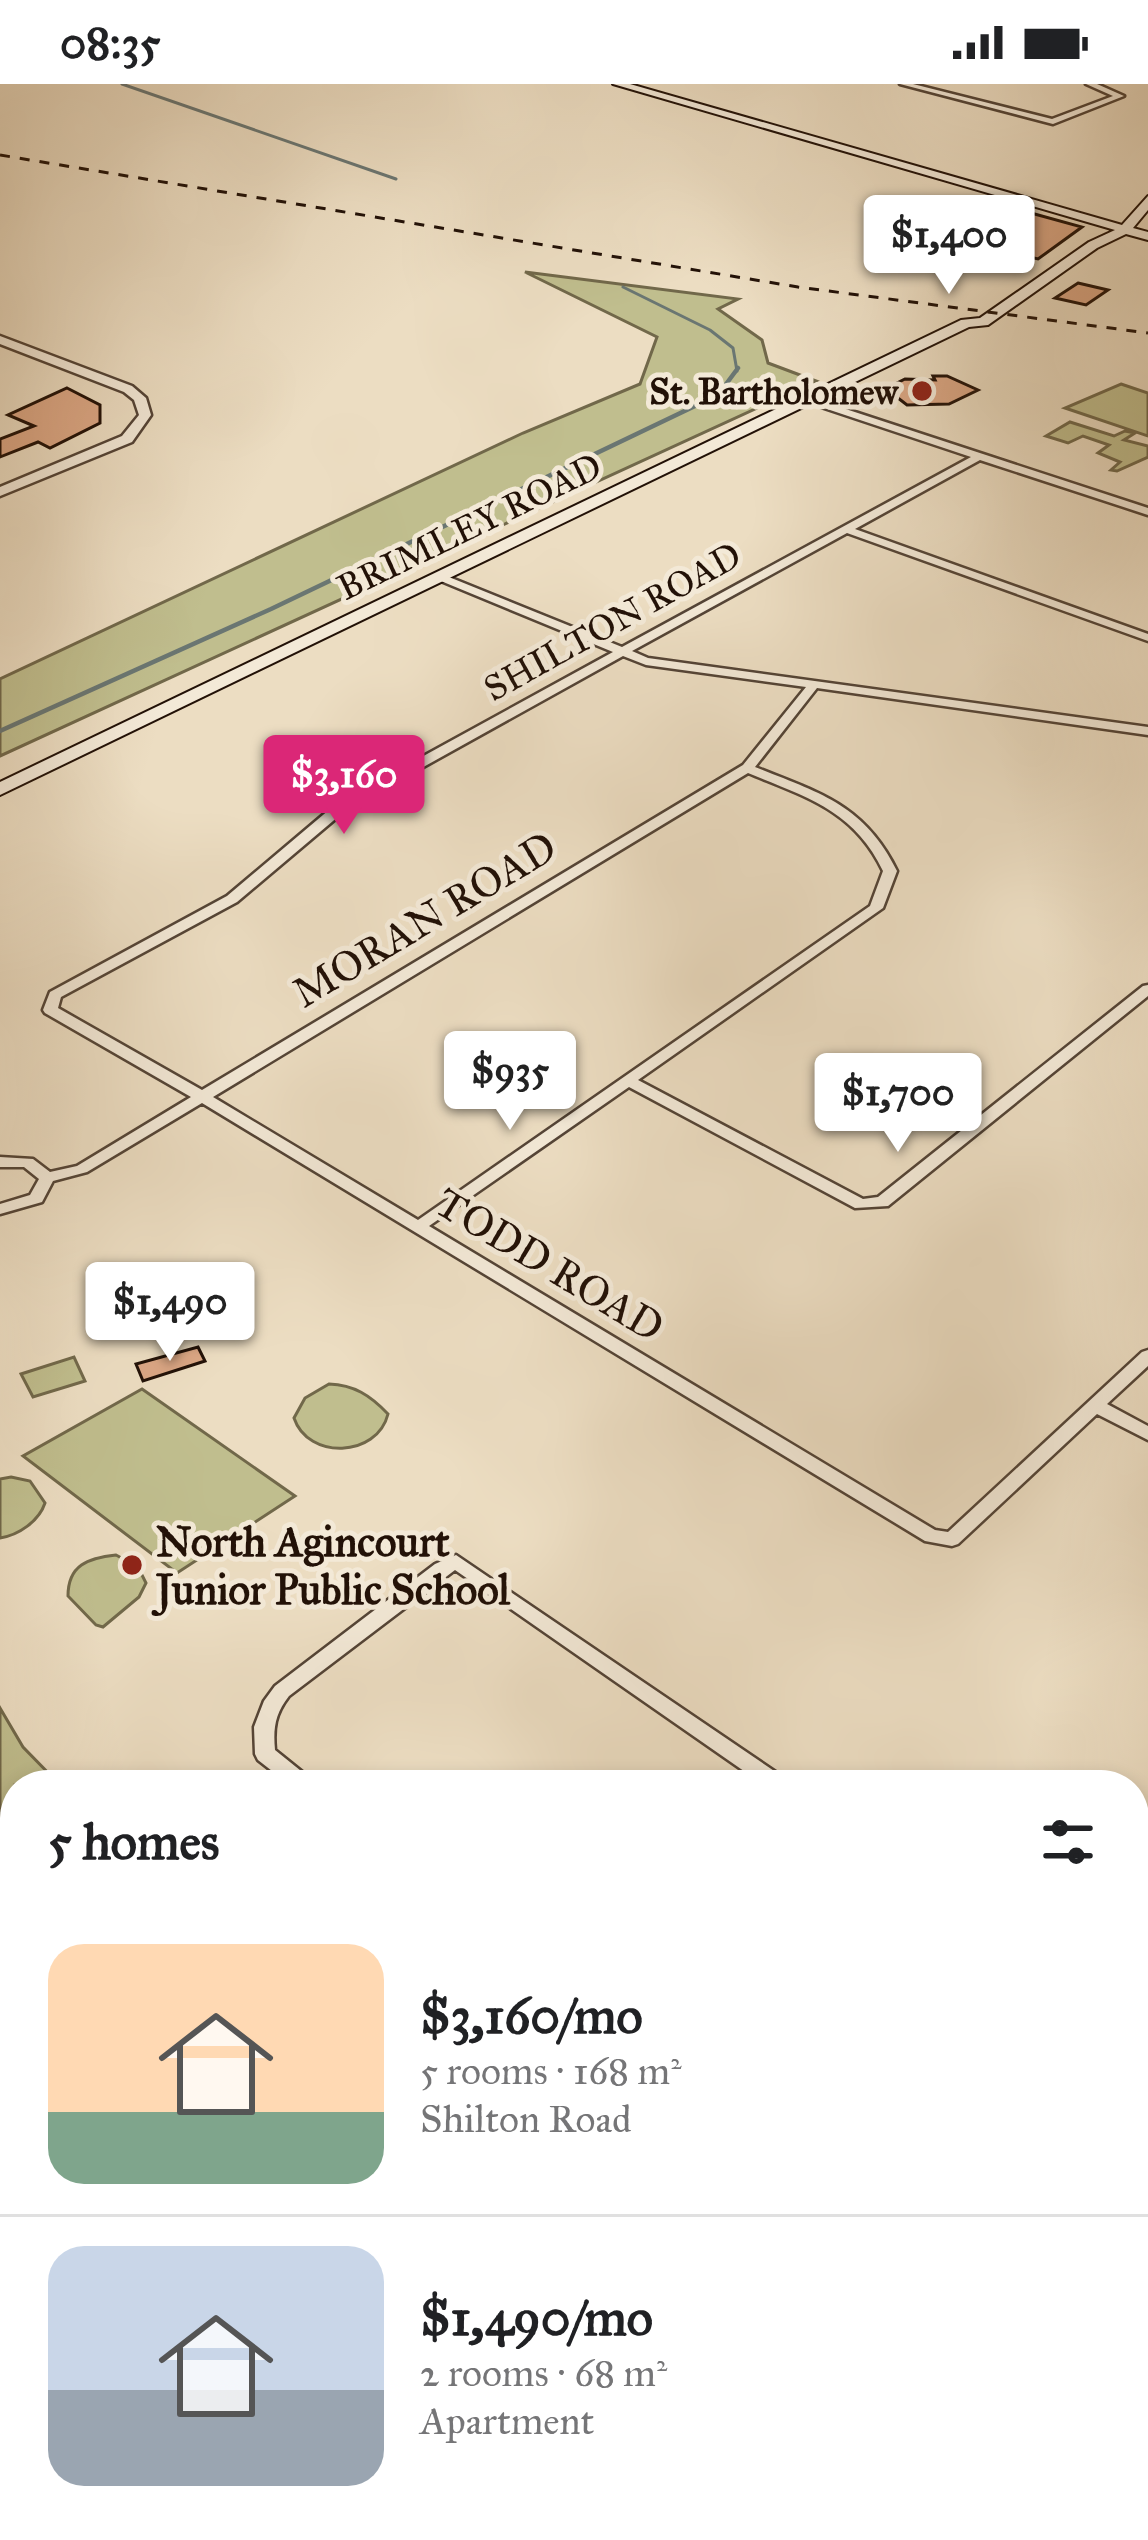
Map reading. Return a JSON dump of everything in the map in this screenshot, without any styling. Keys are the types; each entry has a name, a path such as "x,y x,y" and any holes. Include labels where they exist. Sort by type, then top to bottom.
{"main road":[{"path":"618,84 1043,203 1148,226"},
{"name":"BRIMLEY ROAD","path":"1093,244 1087,239 1144,211 1146,202"},
{"path":"1117,222 1148,236"},
{"name":"BRIMLEY ROAD","path":"0,789 806,399 966,323 982,322 1093,244 1108,243 1117,222"}],"street":[{"path":"904,84 1054,122 1121,94 1090,84"},
{"path":"0,340 128,389 140,398 145,415 127,439 0,492"},
{"path":"806,399 1148,512"},
{"name":"SHILTON ROAD","path":"50,1010 56,995 245,890 341,807 977,457"},
{"path":"846,529 1148,638"},
{"path":"440,578 618,652 693,670 1148,731"},
{"name":"MORAN ROAD","path":"0,1209 37,1198 47,1178 82,1168 747,768 812,687"},
{"path":"419,1226 858,924 884,895 890,871 880,844 853,818 747,768"},
{"path":"630,1082 861,1204 882,1202 1148,988"},
{"name":"TODD ROAD","path":"50,1010 419,1226 931,1537 952,1539 1096,1406"},
{"path":"0,1162 28,1162 47,1178"},
{"path":"1148,1356 1096,1406 1148,1434"},
{"path":"285,1770 265,1754 262,1718 270,1705 441,1568 456,1562 757,1770"}],"shaded area":[{"path":"525,272 738,299 718,309 762,340 768,363 816,381 0,756 0,679 523,433 640,384 657,337"},
{"path":"1121,384 1148,393 1148,436 1065,408"},
{"path":"1070,422 1114,436 1135,433 1124,440 1148,446 1148,457 1111,470 1120,462 1098,453 1109,445 1083,436 1068,443 1046,436"},
{"path":"74,1357 85,1381 33,1397 21,1374"},
{"path":"329,1384 361,1392 388,1414 371,1439 357,1446 327,1447 302,1432 294,1418 305,1398"},
{"path":"142,1389 295,1496 177,1573 23,1456"},
{"path":"0,1479 30,1481 45,1503 27,1526 0,1538"},
{"path":"116,1555 138,1567 146,1583 139,1597 103,1627 68,1596 69,1585 82,1565"},
{"path":"0,1708 23,1747 45,1770 0,1770"}],"building":[{"path":"1013,208 1082,227 1038,259 944,237"},
{"path":"1078,283 1108,290 1086,305 1055,298"},
{"name":"St. Bartholomew","path":"933,376 947,376 978,390 949,404 907,405 898,398 893,385 905,379 935,380"},
{"path":"67,388 100,405 100,423 50,448 38,442 0,457 0,439 34,426 8,415"},
{"path":"198,1347 205,1361 143,1381 136,1364"}],"waterway":[{"path":"122,84 396,179"},
{"path":"623,287 710,330 733,348 737,370"},
{"path":"0,731 271,609 718,395 737,370"}],"railway":[{"path":"0,155 798,287 1148,333"}],"place":[{"name":"St. Bartholomew","path":"922,391"},
{"name":"North Agincourt Junior Public School","path":"132,1565"}]}
